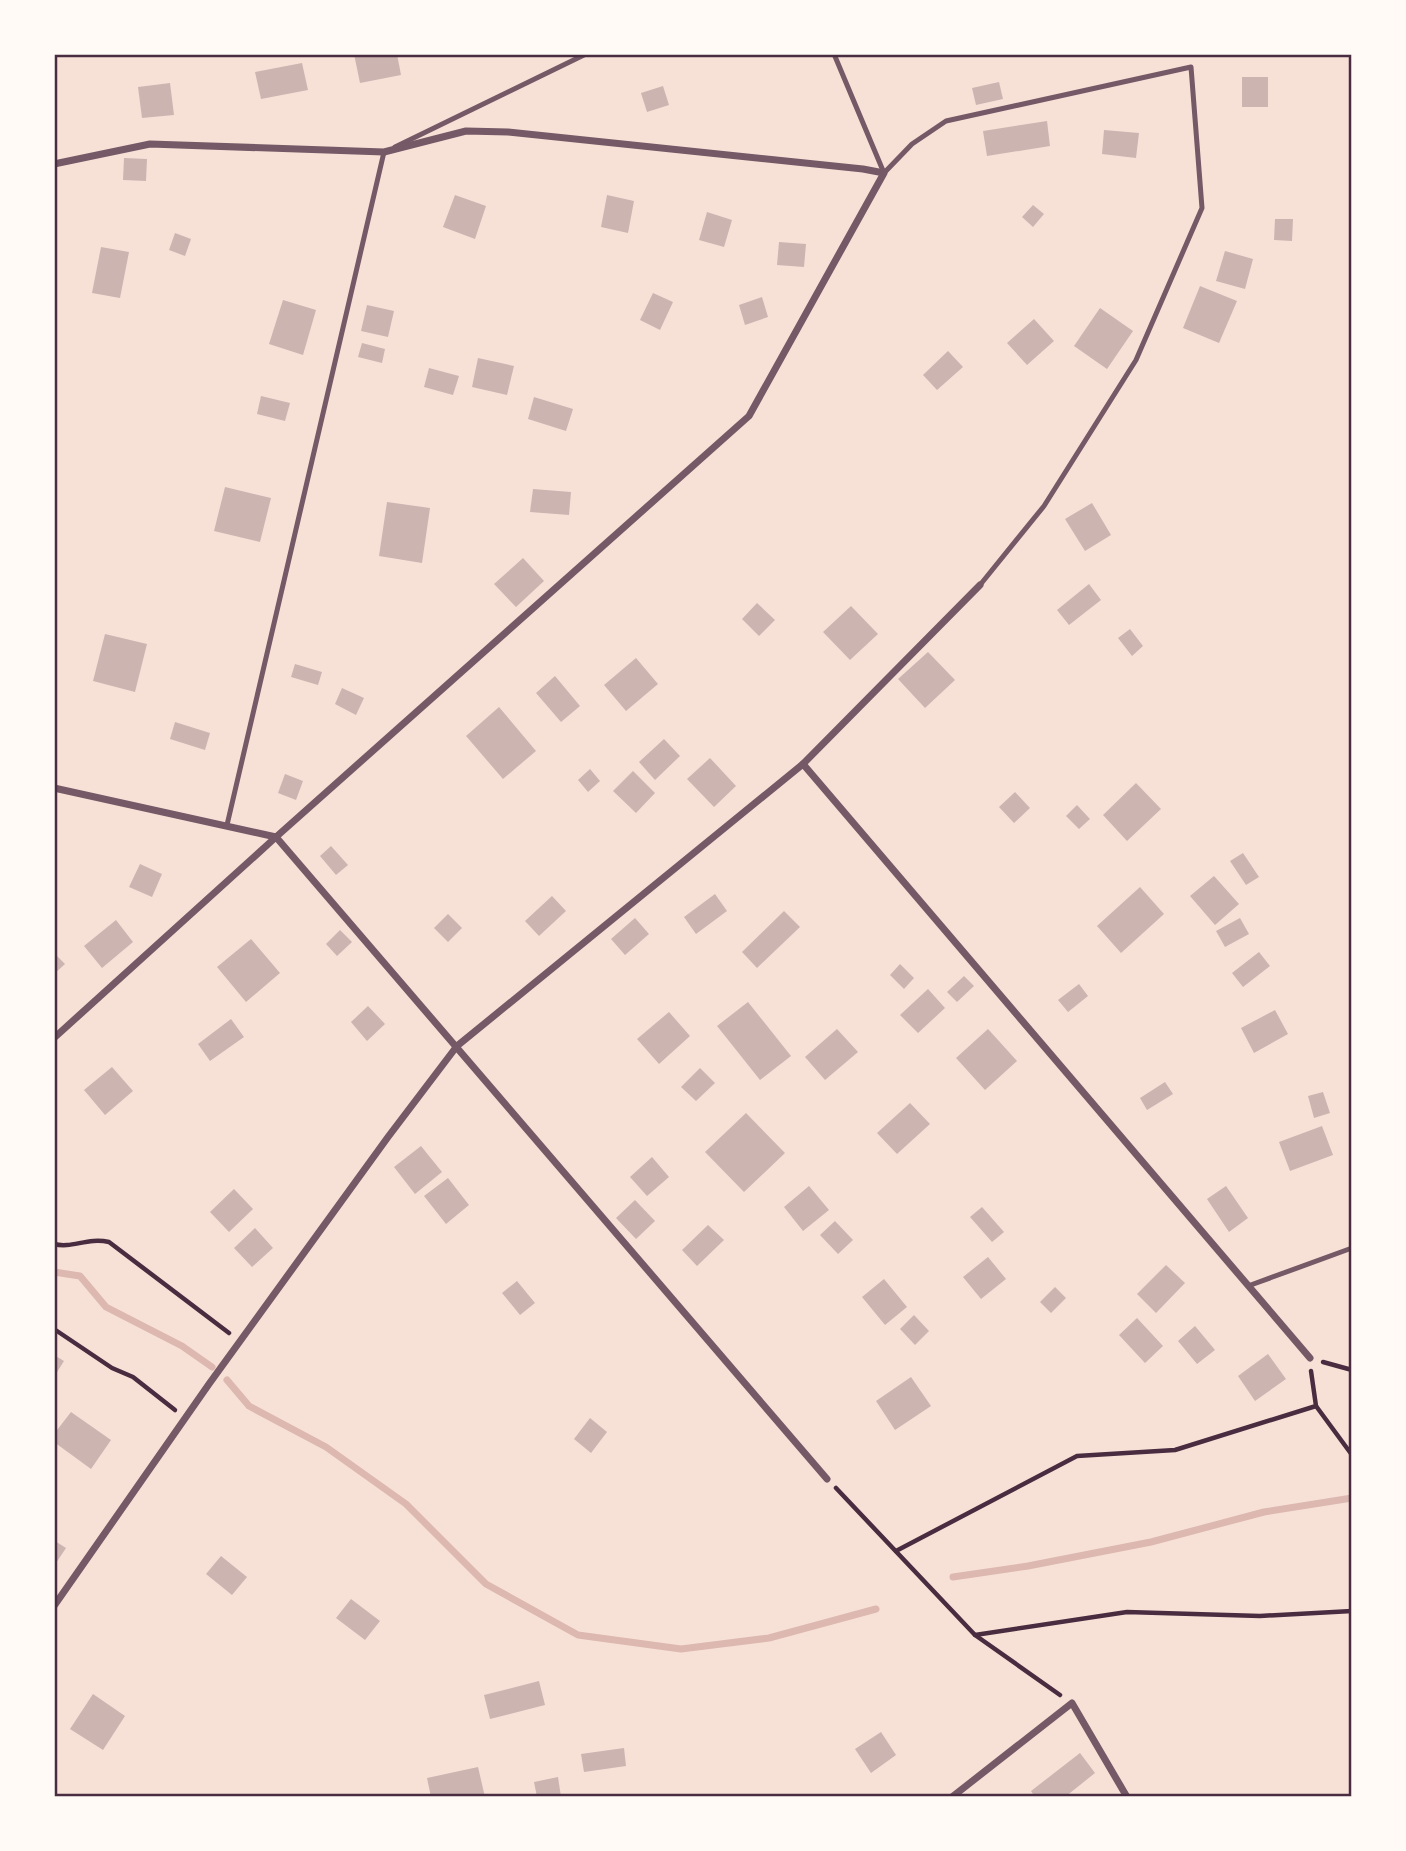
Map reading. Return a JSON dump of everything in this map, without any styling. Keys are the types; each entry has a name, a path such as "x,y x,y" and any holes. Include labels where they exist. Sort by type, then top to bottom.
{"street":[{"path":"54,164 150,144 384,152 466,131 508,132 884,173 749,416 54,1038"},
{"path":"54,1606 209,1384 457,1046 803,764 980,585"},
{"path":"803,764 1310,1359"},
{"path":"54,788 276,837 827,1479"},
{"path":"952,1797 1072,1703 1127,1797"}],"lane":[{"path":"227,825 384,152 586,54"},
{"path":"834,54 884,173 912,144 946,121 1191,67 1202,208 1136,360 1044,506 980,585"},
{"path":"1248,1286 1352,1248"}],"path":[{"path":"54,1244 58,1246 94,1238 109,1242 241,1342"},
{"path":"54,1329 112,1368 133,1377 186,1420"},
{"path":"1352,1370 1310,1359 1316,1406 1352,1455"},
{"path":"896,1550 1077,1456 1175,1450 1316,1406"},
{"path":"827,1479 975,1635 1072,1703"},
{"path":"975,1635 1127,1612 1260,1616 1352,1611"}],"building":[{"path":"354,54 397,54 401,75 360,83"},
{"path":"302,63 308,90 261,99 255,72"},
{"path":"1242,77 1268,77 1268,107 1242,107"},
{"path":"999,82 1003,99 976,105 972,88"},
{"path":"170,83 174,115 142,118 138,87"},
{"path":"663,86 669,105 647,112 641,93"},
{"path":"1047,121 1050,146 987,156 983,131"},
{"path":"1104,130 1139,133 1136,158 1102,154"},
{"path":"124,158 147,159 146,181 123,180"},
{"path":"455,195 486,206 475,239 443,227"},
{"path":"607,195 634,201 628,233 601,227"},
{"path":"1033,205 1044,214 1033,227 1022,217"},
{"path":"707,212 732,220 724,247 699,240"},
{"path":"1275,219 1293,219 1292,241 1274,240"},
{"path":"175,233 191,239 185,256 169,250"},
{"path":"779,242 806,244 804,267 777,265"},
{"path":"101,247 129,252 120,298 92,293"},
{"path":"1225,251 1253,259 1245,289 1216,281"},
{"path":"1200,286 1237,301 1219,343 1183,328"},
{"path":"653,293 673,302 660,330 640,320"},
{"path":"762,297 768,317 745,325 739,305"},
{"path":"283,300 316,310 303,355 269,344"},
{"path":"367,305 394,311 388,337 361,331"},
{"path":"1100,308 1133,331 1107,369 1074,346"},
{"path":"1034,319 1054,341 1027,365 1007,343"},
{"path":"362,343 385,349 382,363 358,357"},
{"path":"948,351 963,367 937,390 923,375"},
{"path":"478,358 514,366 507,395 472,387"},
{"path":"429,368 459,376 453,395 424,387"},
{"path":"261,396 290,403 285,421 257,414"},
{"path":"534,397 573,409 566,431 528,419"},
{"path":"225,487 271,498 260,542 214,531"},
{"path":"533,489 571,492 569,515 530,512"},
{"path":"387,502 430,508 422,563 379,556"},
{"path":"1092,503 1111,535 1085,551 1065,519"},
{"path":"523,558 544,581 516,607 494,584"},
{"path":"1089,584 1101,600 1069,625 1057,610"},
{"path":"757,603 775,620 759,636 742,619"},
{"path":"851,606 878,634 850,660 823,632"},
{"path":"1130,629 1143,646 1132,656 1118,638"},
{"path":"105,634 147,644 135,692 93,681"},
{"path":"928,652 955,680 925,708 898,679"},
{"path":"636,658 658,684 626,711 604,685"},
{"path":"295,664 322,672 318,685 291,677"},
{"path":"555,676 580,706 561,722 536,693"},
{"path":"342,688 364,698 356,715 335,704"},
{"path":"499,707 536,751 503,779 466,736"},
{"path":"175,722 210,733 205,750 170,739"},
{"path":"664,739 680,756 655,780 639,762"},
{"path":"710,758 736,786 714,807 687,779"},
{"path":"590,769 600,781 588,792 578,780"},
{"path":"633,771 655,793 636,813 613,791"},
{"path":"285,774 303,781 296,800 278,793"},
{"path":"1136,783 1161,809 1127,841 1103,815"},
{"path":"1015,792 1030,808 1014,823 999,807"},
{"path":"1077,805 1090,819 1079,829 1066,816"},
{"path":"331,846 348,865 336,875 320,856"},
{"path":"1243,853 1259,877 1246,885 1230,861"},
{"path":"140,864 162,874 152,897 129,887"},
{"path":"1214,876 1239,904 1215,925 1190,896"},
{"path":"1140,887 1164,914 1121,953 1097,926"},
{"path":"715,894 727,911 696,934 684,917"},
{"path":"552,896 566,911 539,936 525,921"},
{"path":"784,911 800,927 757,968 742,952"},
{"path":"448,914 462,928 448,942 434,928"},
{"path":"635,918 649,934 625,955 611,939"},
{"path":"1240,918 1249,934 1225,947 1216,931"},
{"path":"116,920 133,942 102,968 84,946"},
{"path":"340,930 352,942 337,956 326,944"},
{"path":"251,939 280,973 246,1002 217,967"},
{"path":"1259,952 1270,966 1243,987 1232,973"},
{"path":"54,953 65,964 54,974"},
{"path":"900,964 914,978 904,989 890,975"},
{"path":"964,976 974,986 957,1002 947,992"},
{"path":"1079,984 1088,996 1068,1012 1058,1000"},
{"path":"928,989 945,1008 918,1033 900,1015"},
{"path":"748,1002 791,1056 760,1080 717,1026"},
{"path":"368,1006 385,1024 367,1041 351,1022"},
{"path":"1275,1010 1288,1034 1254,1053 1241,1028"},
{"path":"669,1012 690,1036 659,1064 637,1039"},
{"path":"231,1019 244,1037 210,1061 198,1044"},
{"path":"837,1029 858,1052 825,1080 805,1057"},
{"path":"988,1029 1017,1061 985,1090 956,1058"},
{"path":"112,1067 133,1091 105,1115 84,1090"},
{"path":"700,1068 715,1083 696,1101 681,1087"},
{"path":"1165,1082 1173,1094 1147,1110 1140,1098"},
{"path":"1323,1092 1330,1113 1314,1118 1308,1096"},
{"path":"910,1103 930,1124 897,1154 877,1133"},
{"path":"746,1113 785,1153 744,1192 705,1152"},
{"path":"1322,1126 1333,1155 1290,1171 1279,1142"},
{"path":"421,1146 442,1172 415,1194 394,1167"},
{"path":"652,1157 669,1177 647,1196 630,1177"},
{"path":"448,1178 469,1205 446,1224 424,1196"},
{"path":"809,1186 829,1210 803,1231 784,1207"},
{"path":"1226,1186 1248,1218 1229,1232 1207,1199"},
{"path":"234,1189 253,1209 229,1232 210,1212"},
{"path":"635,1200 655,1221 636,1239 616,1218"},
{"path":"982,1207 1004,1232 992,1242 970,1217"},
{"path":"835,1221 853,1240 838,1254 820,1235"},
{"path":"708,1225 724,1240 697,1266 682,1250"},
{"path":"255,1228 273,1248 252,1267 234,1248"},
{"path":"988,1257 1006,1279 981,1299 963,1277"},
{"path":"1166,1265 1185,1283 1156,1313 1137,1294"},
{"path":"884,1279 907,1307 885,1325 862,1297"},
{"path":"517,1281 535,1303 520,1315 502,1293"},
{"path":"1055,1287 1066,1298 1051,1313 1040,1302"},
{"path":"914,1315 929,1331 915,1345 900,1329"},
{"path":"1137,1318 1163,1346 1145,1363 1119,1335"},
{"path":"1195,1326 1215,1350 1197,1364 1178,1341"},
{"path":"1268,1354 1286,1379 1255,1401 1238,1376"},
{"path":"54,1355 64,1361 54,1377"},
{"path":"911,1377 931,1406 895,1430 876,1401"},
{"path":"71,1412 111,1440 91,1469 54,1442 54,1434"},
{"path":"590,1418 607,1432 591,1453 574,1439"},
{"path":"54,1542 66,1548 54,1566"},
{"path":"221,1556 247,1577 232,1595 206,1574"},
{"path":"351,1599 380,1621 365,1640 336,1618"},
{"path":"539,1681 545,1705 490,1719 484,1695"},
{"path":"93,1694 125,1716 103,1750 70,1729"},
{"path":"881,1732 896,1755 871,1773 855,1749"},
{"path":"624,1748 626,1766 584,1772 581,1754"},
{"path":"1080,1753 1095,1773 1065,1797 1035,1797 1031,1791"},
{"path":"478,1767 485,1797 431,1797 427,1778"},
{"path":"558,1777 561,1797 537,1797 534,1782"}],"waterway":[{"path":"54,1272 80,1276 106,1307 182,1346 212,1367"},
{"path":"227,1380 249,1406 326,1447 406,1504 486,1584 578,1635 681,1649 769,1638 876,1609"},
{"path":"953,1577 1028,1566 1151,1542 1264,1512 1352,1498"}]}
